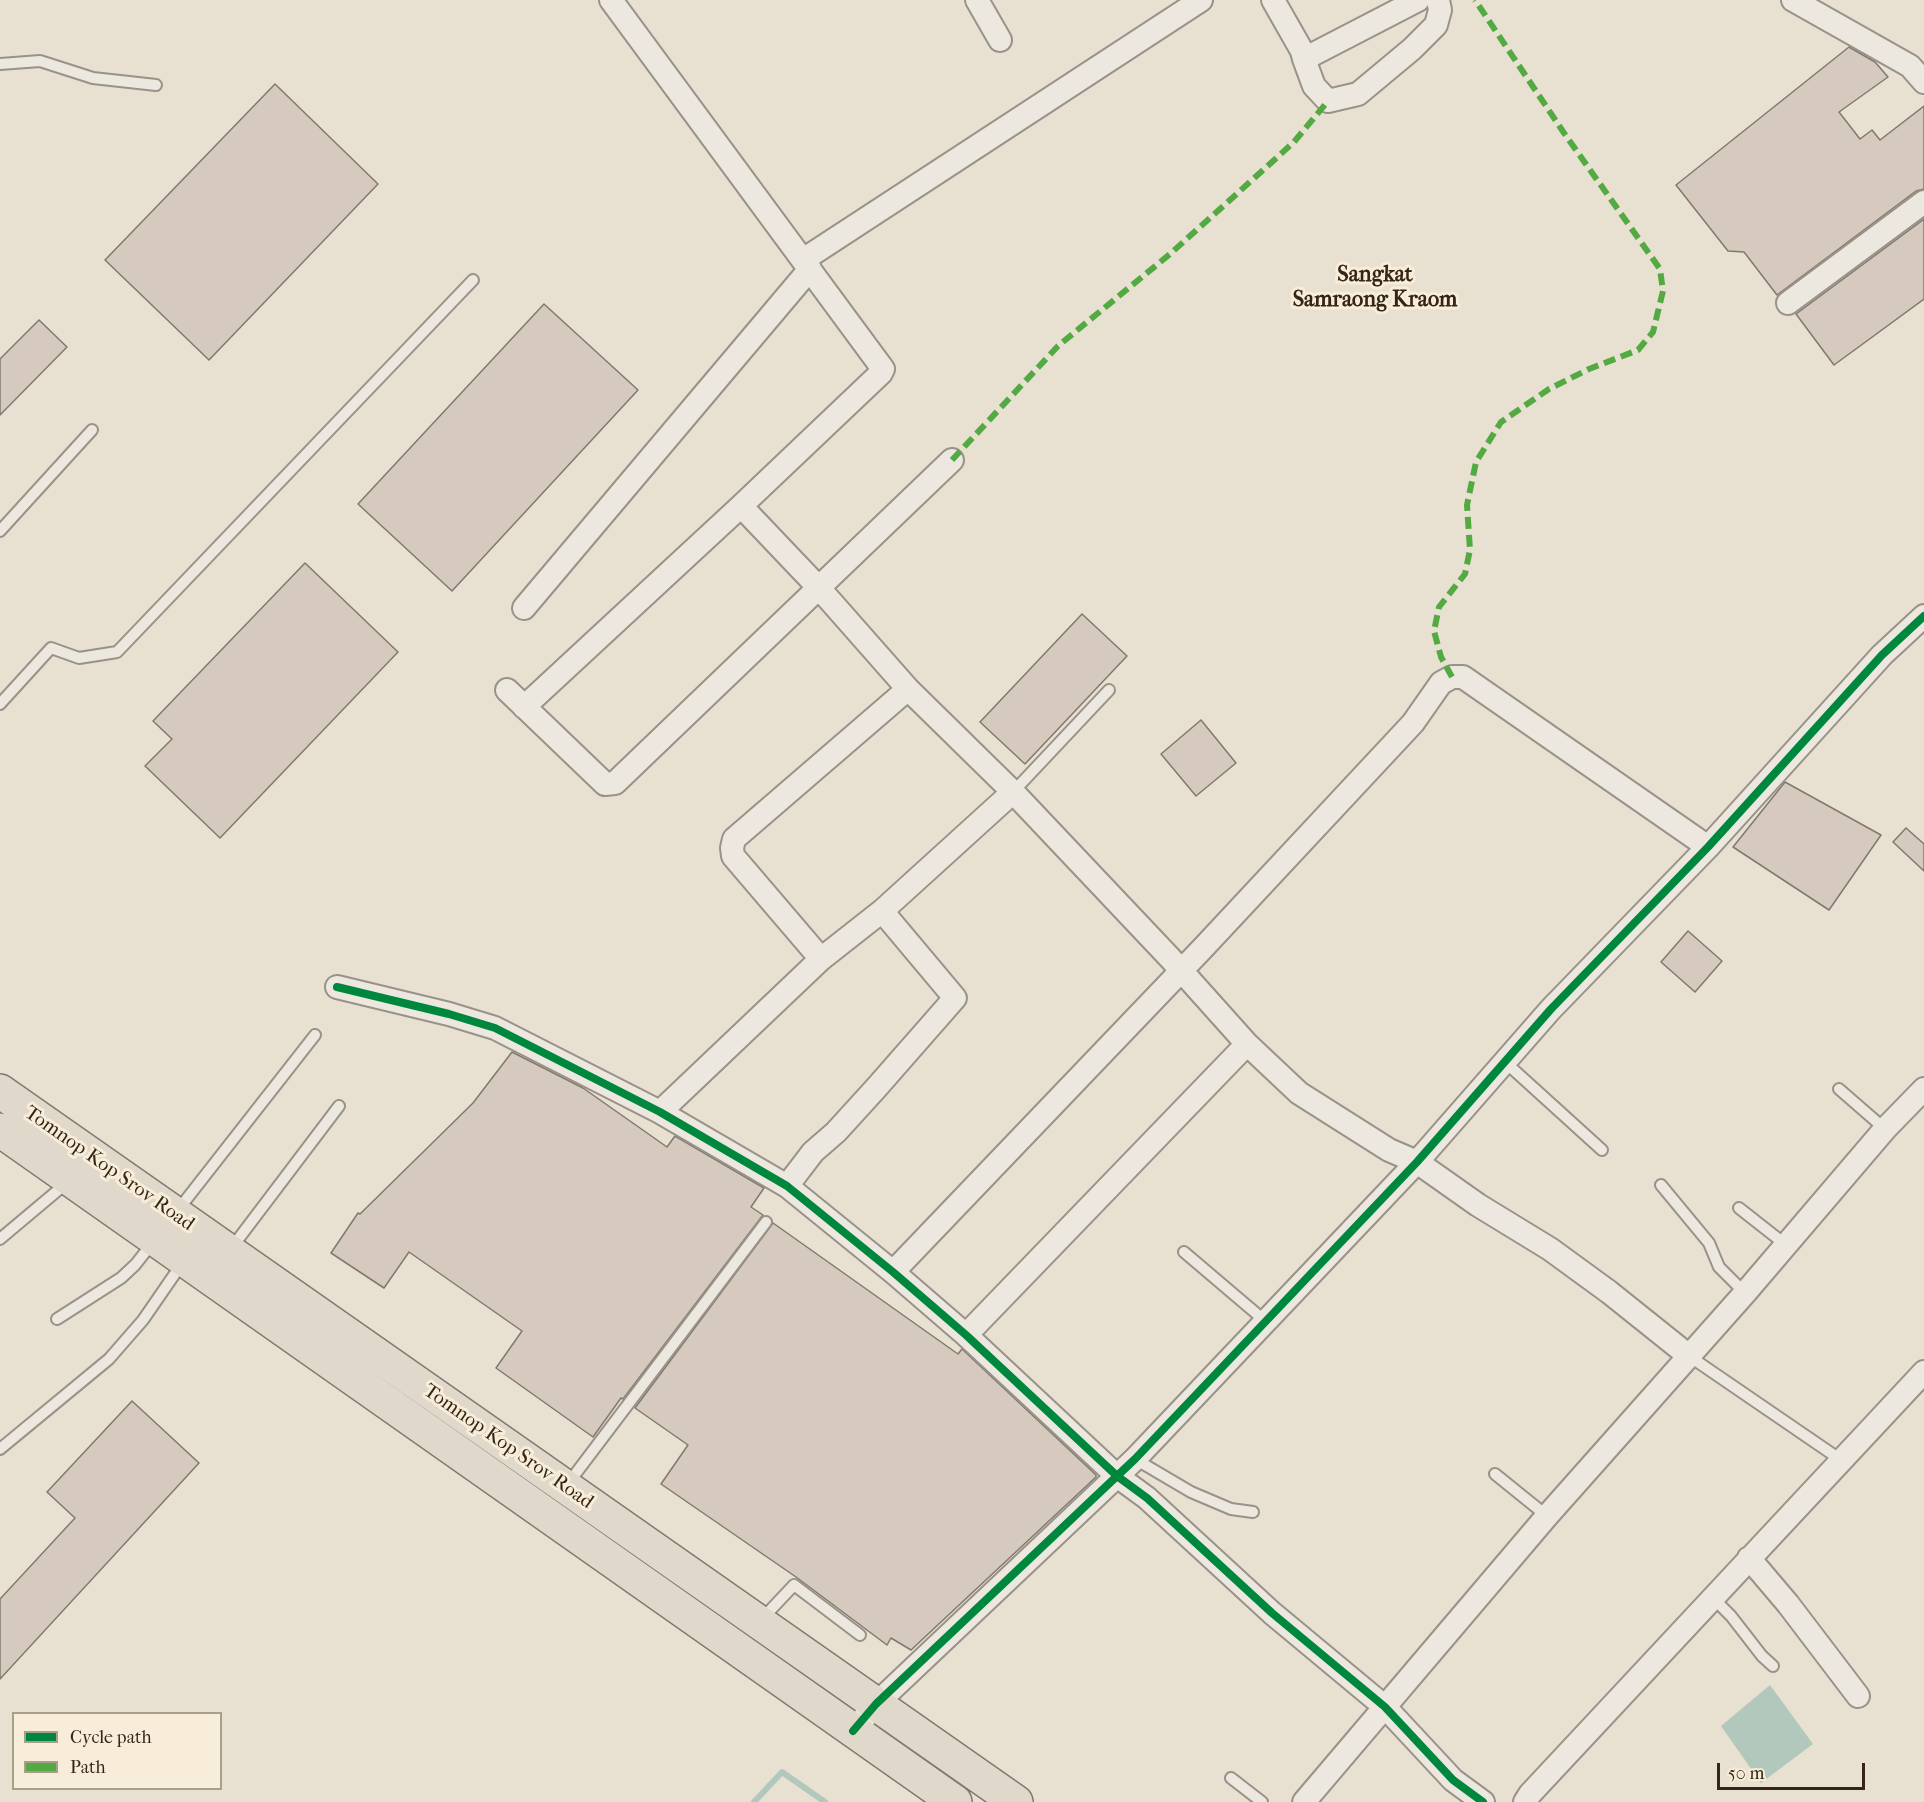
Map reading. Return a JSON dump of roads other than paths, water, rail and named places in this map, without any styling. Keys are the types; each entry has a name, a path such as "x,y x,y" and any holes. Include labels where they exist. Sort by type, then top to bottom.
{"main road":[{"name":"Tomnop Kop Srov Road","path":"0,1092 165,1227 185,1259 308,1348 955,1802"},
{"name":"Tomnop Kop Srov Road","path":"0,1130 71,1179 165,1227 228,1252 1016,1802"}],"street":[{"path":"524,708 882,373 883,369 611,0"},
{"path":"977,0 1000,40"},
{"path":"524,608 807,264 1202,0"},
{"path":"1272,0 1302,51 1314,86 1328,102 1358,94 1412,49 1436,25 1440,10 1438,0"},
{"path":"1793,0 1919,66"},
{"path":"1304,59 1416,1"},
{"path":"1788,303 1924,202"},
{"path":"507,690 605,784 615,783 952,460"},
{"path":"741,506 819,588 908,689 1013,792 1247,1044 1299,1092 1389,1150 1417,1162 1478,1205 1550,1249 1610,1292 1689,1356"},
{"path":"853,1731 876,1704 1135,1459 1264,1320 1417,1162 1551,1009 1708,847 1882,654 1924,616"},
{"path":"893,1272 1181,971 1413,723 1441,683 1452,677 1463,677 1708,847"},
{"path":"821,959 733,856 734,839 908,689"},
{"path":"660,1112 821,959 882,911 1013,792"},
{"path":"787,1186 813,1152 836,1132 955,998 882,911"},
{"path":"338,987 449,1014 495,1028 660,1112 787,1186 966,1335 1117,1476 1147,1498 1272,1613 1385,1707 1453,1780 1483,1802"},
{"path":"966,1335 1247,1044"},
{"path":"1304,1802 1547,1516 1745,1293 1885,1129 1924,1089"},
{"path":"1525,1802 1924,1372"},
{"path":"1749,1558 1788,1604 1858,1696"}],"lane":[{"path":"0,64 40,61 93,78 156,85"},
{"path":"0,704 51,648 80,658 117,652 473,280"},
{"path":"0,531 92,430"},
{"path":"1013,792 1109,690"},
{"path":"57,1319 121,1278 135,1265 315,1035"},
{"path":"1505,1062 1602,1150"},
{"path":"1839,1089 1885,1129"},
{"path":"228,1252 339,1106"},
{"path":"0,1239 71,1179"},
{"path":"1661,1185 1709,1244 1719,1267 1745,1293"},
{"path":"1739,1208 1786,1245"},
{"path":"565,1488 766,1222"},
{"path":"1184,1252 1264,1320"},
{"path":"0,1449 109,1359 143,1320 185,1259"},
{"path":"1689,1356 1841,1460"},
{"path":"1135,1459 1191,1492 1232,1509 1253,1512"},
{"path":"1496,1474 1547,1516"},
{"path":"758,1622 794,1585 861,1635"},
{"path":"1713,1598 1773,1666"},
{"path":"1230,1778 1262,1802"}],"waterway":[{"path":"754,1802 782,1772 825,1802"}],"district":[{"name":"Sangkat Samraong Kraom","path":"1375,288"}]}
